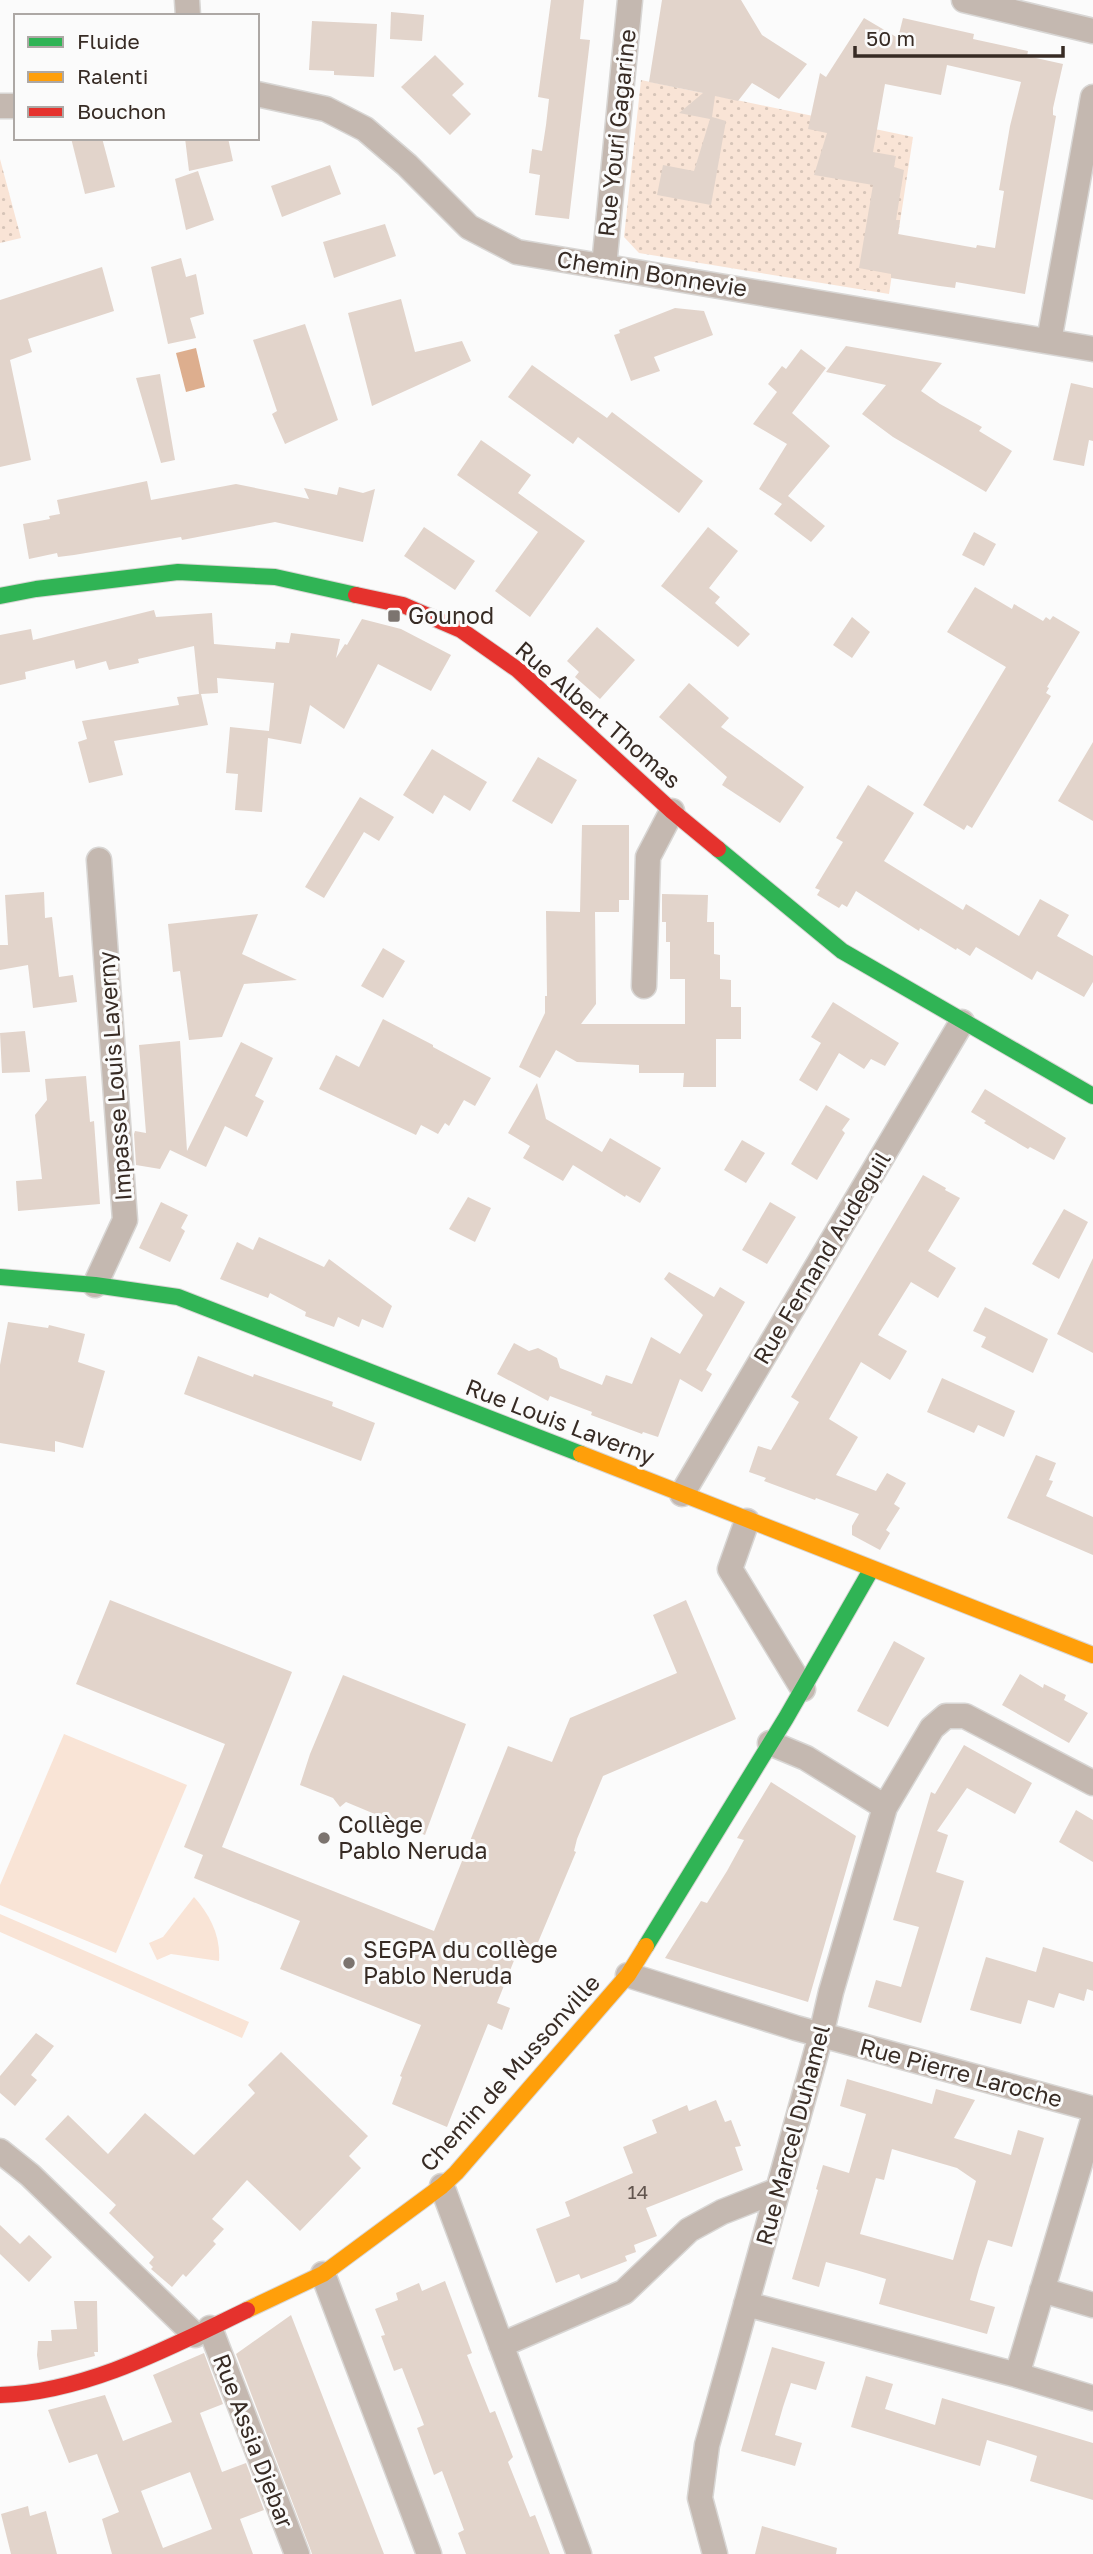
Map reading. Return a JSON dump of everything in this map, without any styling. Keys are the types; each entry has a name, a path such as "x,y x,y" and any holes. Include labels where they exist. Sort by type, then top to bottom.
{"street":[{"name":"Rue Youri Gagarine","path":"604,266 630,0"},
{"path":"964,0 1093,30"},
{"name":"Chemin Bonnevie","path":"259,94 326,109 365,129 407,165 469,227 517,252 1093,349"},
{"path":"1049,341 1093,97"},
{"name":"Rue Albert Thomas","path":"0,596 36,589 178,572 275,577 403,605 461,630 518,670 672,811 842,951 1093,1096"},
{"path":"644,986 648,857 672,811"},
{"name":"Impasse Louis Laverny","path":"95,1285 125,1220 99,860"},
{"name":"Rue Fernand Audeguil","path":"682,1494 962,1022"},
{"name":"Rue Louis Laverny","path":"0,1277 95,1285 178,1297 1093,1655"},
{"path":"747,1521 730,1569 803,1689"},
{"name":"Chemin de Mussonville","path":"0,2395 28,2394 102,2375 202,2332 323,2274 456,2173 628,1975 803,1689 871,1570"},
{"name":"Rue Marcel Duhamel","path":"715,2554 700,2498 707,2445 831,1992 885,1807 932,1728 946,1716 965,1716 1093,1783"},
{"path":"770,1744 806,1758 885,1807"},
{"name":"Rue Pierre Laroche","path":"628,1975 821,2035 1093,2109"},
{"path":"1017,2375 1093,2120"},
{"path":"0,2151 30,2175 202,2332"},
{"path":"0,2175 30,2175"},
{"path":"442,2186 579,2554"},
{"path":"501,2345 624,2292 689,2230 722,2212 778,2190"},
{"path":"323,2274 429,2554"},
{"path":"1042,2290 1093,2305"},
{"path":"746,2304 1017,2375 1093,2398"},
{"name":"Rue Assia Djebar","path":"202,2332 297,2554"}],"shaded area":[{"path":"641,80 913,137 889,294 639,253 624,237"},
{"path":"0,159 21,238 0,243"},
{"path":"196,348 205,387 186,392 176,353"},
{"path":"64,1734 187,1785 116,1953 0,1905 0,1885"},
{"path":"194,1897 213,1926 219,1961 171,1954 157,1960 149,1943 163,1937"},
{"path":"0,1914 249,2022 242,2038 0,1932"}],"building":[{"path":"551,0 584,0 580,39 590,40 569,219 535,215 540,175 529,173 532,149 542,151 546,125 549,99 538,97"},
{"path":"662,0 741,0 762,35 807,64 779,99 752,83 738,101 715,96 712,117 726,121 711,205 657,195 663,165 694,171 710,119 679,113 703,93 649,82"},
{"path":"391,12 424,15 422,41 390,39"},
{"path":"864,18 898,38 903,18 974,34 973,39 1028,51 1027,56 1063,64 1053,108 1053,115 1056,116 1025,294 956,282 955,288 940,286 891,278 891,274 859,268 873,185 814,175 827,133 808,129 820,73 826,77","holes":["947,65 1021,82 999,190 1004,191 995,248 977,245 976,248 898,234 900,220 896,220 904,170 894,167 896,156 873,152 885,84 941,95"]},
{"path":"312,21 377,24 374,77 334,75 334,71 309,70"},
{"path":"435,55 464,84 452,95 471,114 450,135 401,87"},
{"path":"72,140 103,140 115,187 85,194"},
{"path":"185,140 228,140 233,161 189,171"},
{"path":"330,165 341,194 282,217 271,186"},
{"path":"198,171 214,220 186,230 175,179"},
{"path":"385,224 396,256 334,278 323,242"},
{"path":"181,258 186,277 196,274 204,314 190,318 196,338 168,344 151,267"},
{"path":"102,267 114,311 28,339 32,352 10,360 31,460 0,467 0,300"},
{"path":"401,299 415,352 462,341 471,361 372,406 348,313"},
{"path":"675,308 704,311 713,335 654,357 660,371 631,381 614,335 620,333 619,330"},
{"path":"305,324 338,420 285,444 272,414 277,411 253,340"},
{"path":"846,346 942,363 921,391 982,427 979,431 1012,451 986,492 893,437 862,414 886,385 826,372"},
{"path":"801,349 826,368 792,413 830,446 788,496 825,526 811,542 774,514 782,504 759,489 787,444 753,424 777,392 768,384 782,366 786,369"},
{"path":"532,365 607,418 612,412 703,481 679,513 578,437 573,444 508,397"},
{"path":"160,374 175,460 161,463 136,378"},
{"path":"1071,383 1093,388 1093,441 1089,440 1084,466 1053,460"},
{"path":"481,440 531,475 518,493 585,541 530,617 495,591 538,532 457,475"},
{"path":"147,481 151,500 236,484 309,499 304,488 337,495 339,487 363,493 375,489 363,542 275,522 182,540 181,537 74,555 58,557 57,553 29,559 23,524 50,519 49,516 60,514 57,500"},
{"path":"424,527 475,561 455,590 404,556"},
{"path":"708,527 738,551 709,588 720,597 715,603 750,634 738,647 661,586"},
{"path":"974,532 996,544 984,566 962,555"},
{"path":"975,587 1012,609 1014,604 1043,621 1046,617 1050,620 1053,616 1080,632 1047,687 1049,688 1046,693 1051,696 972,828 967,825 964,830 923,805 1006,667 947,632"},
{"path":"154,610 156,617 212,613 214,644 275,649 276,642 289,643 291,633 340,639 336,658 362,619 401,629 451,655 431,691 378,664 344,729 310,705 301,744 268,738 262,812 235,810 238,774 226,773 230,727 269,731 274,683 217,678 218,693 201,694 208,725 114,741 123,775 89,783 78,742 87,739 82,721 179,705 177,697 199,694 194,646 138,659 139,663 109,670 106,661 76,669 74,660 25,672 26,679 0,685 0,635 31,629 33,640"},
{"path":"852,617 870,632 852,658 833,645"},
{"path":"597,627 635,660 600,699 575,677 579,672 567,661"},
{"path":"689,683 729,718 721,727 804,787 780,823 722,785 727,777 659,717"},
{"path":"1093,742 1093,821 1058,801"},
{"path":"432,749 487,782 470,811 444,795 433,814 403,795"},
{"path":"538,757 577,780 552,824 512,801"},
{"path":"868,785 914,813 884,861 963,910 966,904 1019,936 1040,899 1069,915 1057,936 1093,956 1093,982 1084,997 1037,971 1032,980 976,947 970,956 957,948 956,950 920,928 919,931 856,891 847,907 842,904 839,908 817,895 820,890 815,888 843,842 836,838"},
{"path":"360,797 394,817 379,841 364,832 324,898 305,887"},
{"path":"582,825 629,825 629,900 619,900 619,912 595,912 596,1004 581,1024 685,1024 685,979 670,979 670,942 666,942 666,922 662,922 662,894 708,895 707,922 714,922 714,954 720,955 720,979 731,980 731,1007 741,1007 741,1039 716,1039 716,1087 683,1087 684,1073 639,1073 639,1065 577,1062 556,1050 540,1078 519,1067 545,1013 546,911 580,912"},
{"path":"44,892 45,918 52,917 59,977 73,975 77,1002 33,1008 28,965 0,970 0,945 8,945 5,895"},
{"path":"258,914 242,954 297,980 244,984 222,1037 189,1040 180,971 173,972 168,924"},
{"path":"383,948 405,961 383,998 361,986"},
{"path":"833,1002 899,1043 885,1066 871,1059 864,1069 839,1053 817,1091 799,1080 821,1043 811,1037"},
{"path":"383,1019 491,1078 475,1106 464,1100 449,1126 445,1123 438,1134 421,1125 416,1135 319,1089 336,1055 359,1067"},
{"path":"25,1031 30,1072 2,1073 0,1033"},
{"path":"180,1041 187,1151 241,1042 273,1058 255,1096 264,1101 247,1137 225,1126 206,1167 170,1150 160,1169 136,1165 134,1134 135,1131 146,1133 139,1045"},
{"path":"86,1076 90,1122 94,1121 100,1204 18,1211 16,1181 42,1179 35,1115 47,1100 45,1079"},
{"path":"537,1083 546,1119 602,1152 610,1138 661,1168 640,1203 626,1195 625,1197 573,1165 563,1181 523,1158 530,1146 508,1133"},
{"path":"985,1089 1066,1138 1054,1160 1030,1147 1028,1149 984,1123 986,1121 971,1112"},
{"path":"826,1105 850,1119 842,1130 845,1133 817,1180 791,1164"},
{"path":"742,1140 765,1153 746,1183 724,1170"},
{"path":"923,1175 960,1198 928,1251 956,1268 938,1298 911,1282 878,1335 907,1351 898,1367 890,1380 861,1362 829,1419 858,1437 836,1475 876,1491 887,1473 906,1483 894,1504 900,1508 886,1530 890,1533 880,1550 852,1535 852,1526 859,1514 764,1481 766,1478 749,1472 758,1446 771,1450 799,1402 791,1397"},
{"path":"468,1197 491,1208 475,1242 449,1229"},
{"path":"161,1202 188,1215 181,1228 185,1231 170,1262 139,1248"},
{"path":"770,1202 796,1217 767,1264 742,1250"},
{"path":"1064,1209 1088,1222 1059,1279 1032,1264"},
{"path":"259,1237 324,1267 329,1259 392,1306 383,1328 362,1319 359,1327 338,1317 334,1327 305,1316 306,1312 270,1293 268,1298 220,1279 237,1242 253,1250"},
{"path":"1093,1258 1093,1353 1057,1334"},
{"path":"669,1272 714,1297 720,1287 745,1302 706,1370 712,1374 702,1392 680,1379 658,1437 643,1432 642,1434 591,1415 592,1412 550,1396 548,1401 497,1374 514,1343 529,1351 538,1348 557,1358 560,1368 602,1385 606,1375 632,1384 651,1337 680,1354 703,1315 664,1279"},
{"path":"985,1307 1048,1339 1033,1373 981,1347 986,1337 973,1331"},
{"path":"8,1322 48,1328 49,1325 85,1334 78,1362 105,1371 83,1448 55,1441 55,1452 0,1443 0,1365"},
{"path":"198,1356 253,1377 254,1374 333,1402 332,1406 375,1423 361,1461 184,1394"},
{"path":"942,1378 1015,1411 1004,1437 978,1425 974,1433 927,1412"},
{"path":"1036,1455 1056,1463 1049,1480 1053,1481 1046,1496 1093,1517 1093,1555 1007,1518"},
{"path":"110,1600 292,1672 222,1847 434,1931 508,1746 552,1762 570,1718 677,1673 653,1615 686,1600 736,1719 603,1776 577,1839 576,1852 531,1959 517,1953 497,2003 510,2008 502,2030 488,2024 447,2127 392,2104 402,2077 400,2076 421,2025 280,1969 300,1921 194,1878 203,1855 184,1847 225,1744 76,1684"},
{"path":"894,1641 925,1658 888,1727 857,1711"},
{"path":"1020,1674 1043,1688 1044,1684 1066,1695 1064,1700 1088,1713 1069,1743 1002,1705"},
{"path":"343,1675 466,1724 425,1835 346,1802 340,1807 333,1798 300,1785"},
{"path":"964,1745 1032,1783 1015,1814 967,1788 937,1831 948,1835 936,1872 964,1881 921,2023 868,2007 876,1980 901,1987 919,1927 893,1920 931,1792 935,1794"},
{"path":"771,1782 856,1836 808,2002 665,1958 701,1901 707,1903 727,1871 744,1840 737,1838"},
{"path":"1076,1810 1093,1820 1093,1862 1059,1842"},
{"path":"1043,1947 1093,1962 1093,1991 1087,1989 1084,2001 1059,1993 1054,2008 1028,2000 1021,2024 970,2010 986,1957 1036,1972"},
{"path":"36,2033 54,2046 31,2075 37,2080 15,2106 0,2093 0,2076"},
{"path":"281,2052 368,2136 349,2156 361,2168 300,2231 247,2180 212,2219 224,2229 213,2241 216,2244 186,2277 183,2274 172,2287 151,2269 153,2267 149,2263 154,2257 109,2213 116,2205 45,2139 68,2115 108,2154 145,2113 194,2155 255,2093 248,2085"},
{"path":"847,2079 932,2104 936,2089 975,2100 954,2138 1011,2155 1018,2130 1044,2138 1012,2247 988,2240 979,2268 970,2300 995,2307 987,2334 879,2304 886,2279 856,2270 826,2262 819,2287 792,2279 823,2165 849,2173 866,2114 840,2106","holes":["892,2149 957,2168 976,2181 953,2260 860,2234 876,2178 884,2180"]},
{"path":"716,2100 725,2122 731,2120 741,2146 735,2147 743,2170 646,2208 657,2236 634,2245 636,2252 625,2256 627,2261 581,2279 579,2274 556,2283 536,2229 570,2216 565,2202 633,2173 623,2147 657,2133 652,2120 687,2105 689,2111"},
{"path":"0,2225 20,2244 29,2235 52,2257 29,2282 0,2254"},
{"path":"445,2281 472,2353 467,2355 490,2413 495,2411 513,2457 508,2462 530,2517 535,2515 550,2554 466,2554 458,2533 464,2530 442,2471 434,2475 417,2428 424,2425 402,2368 394,2371 381,2336 385,2335 375,2309 398,2300 396,2293 419,2283 422,2291"},
{"path":"74,2301 97,2301 98,2352 94,2352 95,2356 39,2370 38,2341 52,2341 51,2330 77,2329"},
{"path":"291,2315 384,2554 312,2554 236,2354"},
{"path":"772,2347 825,2362 816,2390 791,2383 783,2407 775,2435 802,2443 795,2466 741,2451"},
{"path":"204,2353 223,2404 200,2413 222,2472 246,2463 264,2510 240,2519 253,2554 112,2554 102,2519 119,2512 97,2454 69,2463 48,2410 105,2395 123,2441 172,2422 153,2375","holes":["190,2472 212,2529 163,2548 141,2491"]},
{"path":"866,2376 893,2384 885,2409 935,2425 942,2398 1093,2443 1093,2500 1030,2481 1037,2456 987,2440 980,2466 851,2427"},
{"path":"28,2506 30,2516 46,2511 57,2554 11,2554 1,2514"},
{"path":"762,2526 837,2548 836,2554 755,2554"}],"traffic: fast":[{"path":"0,596 36,589 178,572 275,577 356,595"},
{"path":"718,849 842,951 1093,1096"},
{"path":"0,1277 95,1285 178,1297 581,1454"},
{"path":"646,1946 786,1718 871,1570"}],"traffic: slow":[{"path":"581,1454 1093,1655"},
{"path":"247,2310 323,2274 442,2186 628,1975 646,1946"}],"traffic: jam":[{"path":"356,595 403,605 461,630 518,670 672,811 718,849"},
{"path":"0,2395 32,2392 96,2377 158,2352 247,2310"}],"place":[{"name":"Gounod","path":"394,616"},
{"name":"Collège Pablo Neruda","path":"324,1838"},
{"name":"SEGPA du collège Pablo Neruda","path":"349,1963"}]}
